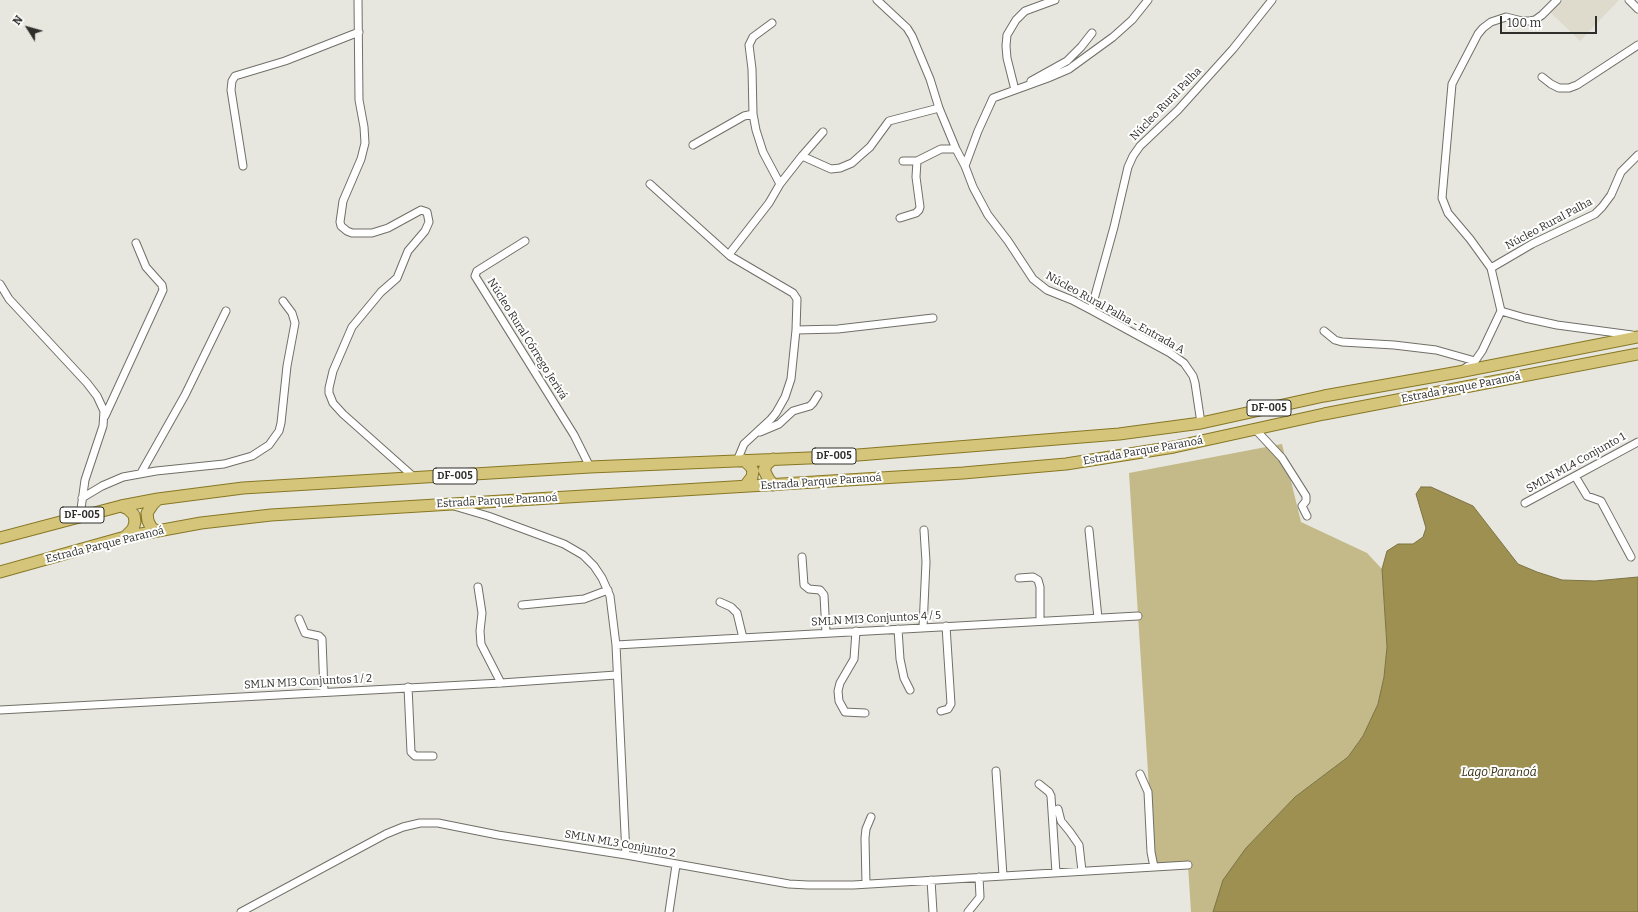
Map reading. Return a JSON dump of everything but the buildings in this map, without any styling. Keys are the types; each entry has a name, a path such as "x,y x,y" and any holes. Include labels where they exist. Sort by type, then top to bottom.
{"main road":[{"name":"Estrada Parque Paranoá","path":"0,538 121,506 158,499 243,488 590,467 833,457 979,444 1042,441 1119,434 1201,423 1324,396 1459,372 1638,337"},
{"name":"Estrada Parque Paranoá","path":"0,572 125,537 200,523 272,515 992,471 1066,464 1138,453 1324,414 1638,354"},
{"path":"1324,396 1331,401 1332,407 1324,414"},
{"path":"773,459 767,464 764,470 773,485"},
{"path":"741,460 751,467 753,471 752,477 745,486"},
{"path":"156,531 148,521 146,514 158,499"},
{"path":"121,506 134,515 135,522 133,529 125,537"}],"street":[{"path":"358,0 359,100 364,127 365,143 361,159 343,201 340,222 341,226 352,233 372,233 388,228 421,210 427,212 429,222 425,231 408,251 396,278 381,292 352,327 333,372 329,393 333,403 343,414 415,478"},
{"path":"877,0 907,28 912,36 956,149 966,166"},
{"path":"1015,90 1007,58 1006,46 1008,35 1016,20 1025,11 1055,0"},
{"path":"966,166 991,100 996,96 1069,69 1113,37 1132,20 1148,0"},
{"name":"Núcleo Rural Palha","path":"1091,310 1114,227 1128,167 1133,156 1140,146 1178,110 1232,49 1272,0"},
{"path":"1459,372 1475,361 1490,337 1501,311 1491,268 1470,239 1448,213 1442,198 1452,84 1478,34 1483,28 1491,22 1506,17 1522,21 1535,20 1542,16 1557,0"},
{"path":"1629,0 1638,9"},
{"path":"772,23 753,37 749,45 752,69 753,114 756,130 763,152 780,184"},
{"path":"243,166 231,90 232,81 235,76 285,61 359,32"},
{"path":"1026,85 1067,61 1092,33"},
{"path":"1542,77 1559,88 1577,86 1638,45"},
{"path":"802,156 831,169 840,168 852,163 866,151 889,121 939,108"},
{"path":"693,146 744,116 753,114"},
{"path":"730,256 730,253 769,203 780,184 823,132"},
{"path":"903,162 917,161 941,149 956,149"},
{"name":"Núcleo Rural Palha","path":"1491,268 1532,244 1595,214 1611,195 1621,172 1638,155"},
{"path":"900,218 916,213 920,207 916,177 917,161"},
{"name":"Núcleo Rural Palha - Entrada A","path":"966,166 973,187 988,215 1034,279 1047,290 1072,300 1091,310 1170,353 1184,363 1193,376 1195,383 1201,423"},
{"path":"650,184 730,256 795,295 797,299 796,330 791,379 785,396 776,413 744,444 741,460"},
{"name":"Núcleo Rural Córrego Jerivá","path":"525,241 477,271 475,276 574,435 590,467"},
{"path":"80,516 87,472 104,418 163,290 162,285 146,267 136,243"},
{"path":"0,284 9,299 94,392 102,405 104,418"},
{"path":"82,498 112,481 141,473 224,464 262,451 272,442 279,432 282,418 287,366 295,323 292,313 283,301"},
{"path":"141,473 195,377 226,310"},
{"path":"1501,311 1525,318 1638,337"},
{"path":"796,330 838,329 933,318"},
{"path":"1324,331 1335,340 1342,342 1394,345 1436,350 1475,361"},
{"path":"756,433 779,424 793,411 810,406 818,395"},
{"path":"1255,429 1282,458 1306,496 1306,501 1302,506 1307,516"},
{"name":"SMLN ML4 Conjunto 1","path":"1525,503 1638,442"},
{"path":"1575,476 1587,496 1601,501 1631,557"},
{"path":"488,516 491,502"},
{"path":"445,504 488,516 573,548 594,566 608,590 612,603 616,645 616,675 626,855"},
{"path":"923,628 926,562 924,530"},
{"path":"1090,530 1098,618"},
{"path":"802,557 804,586 809,589 820,590 824,595 826,633"},
{"path":"1019,578 1033,577 1038,580 1040,587 1040,621"},
{"path":"478,587 482,613 480,631 481,644 502,683"},
{"path":"522,605 576,601 608,590"},
{"path":"720,602 731,607 737,613 743,638"},
{"name":"SMLN MI3 Conjuntos 4 / 5","path":"616,645 1138,616"},
{"path":"299,620 305,633 319,636 322,639 324,692"},
{"path":"941,711 948,708 951,704 946,626"},
{"path":"898,629 900,659 904,678 910,690"},
{"path":"856,631 854,659 840,683 838,696 841,706 845,712 866,713"},
{"name":"SMLN MI3 Conjuntos 1 / 2","path":"0,710 502,683 616,675"},
{"path":"408,687 411,752 415,756 433,756"},
{"path":"996,771 1003,876"},
{"path":"1140,774 1148,792 1151,852 1154,867"},
{"path":"1039,784 1049,792 1050,796 1056,873"},
{"path":"1058,809 1061,820 1079,845 1082,871"},
{"path":"866,884 865,838 866,829 871,817"},
{"name":"SMLN ML3 Conjunto 2","path":"242,912 386,834 403,827 420,823 438,823 498,836 626,855 789,884 853,885 1188,865"},
{"path":"669,912 676,865"},
{"path":"968,912 980,897 979,877"},
{"path":"931,880 933,912"}],"shaded area":[{"path":"1563,0 1619,0 1580,41 1551,13"},
{"path":"1282,444 1301,522 1367,553 1382,569 1387,647 1384,677 1378,704 1363,736 1348,757 1295,797 1246,848 1213,912 1191,912 1188,865 1154,867 1129,473"}],"water":[{"name":"Lago Paranoá","path":"1421,487 1431,487 1473,506 1518,564 1537,572 1562,580 1595,581 1638,577 1638,912 1213,912 1223,880 1246,848 1295,797 1348,757 1363,736 1378,704 1384,677 1387,647 1382,569 1387,551 1398,544 1413,544 1423,537 1426,528 1416,494"}]}
